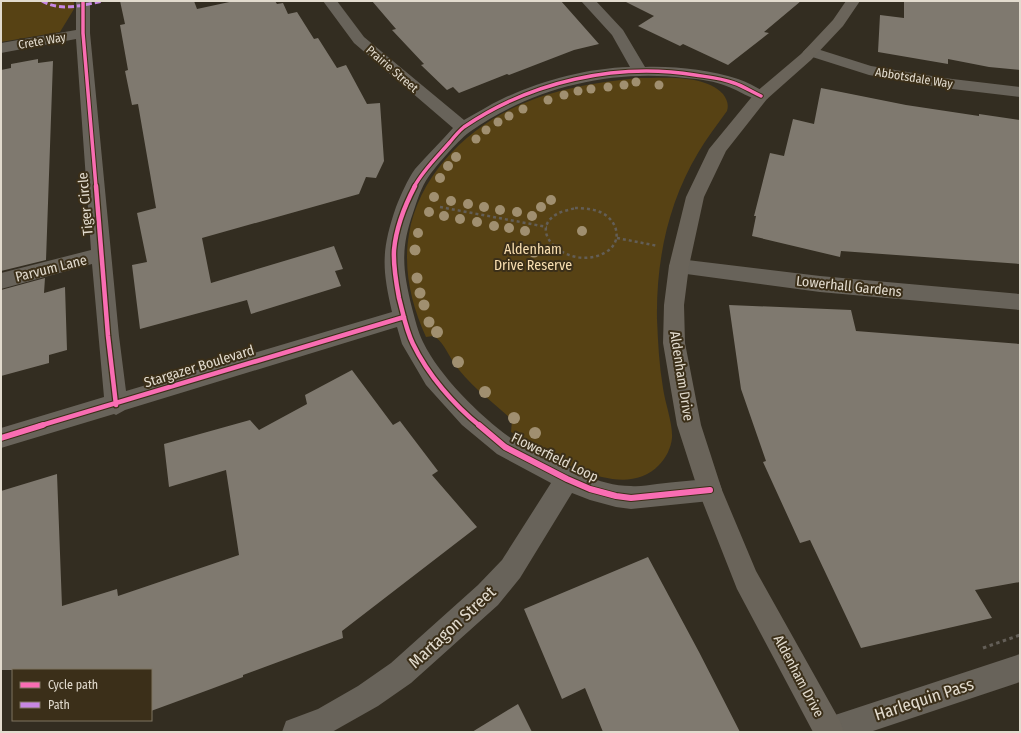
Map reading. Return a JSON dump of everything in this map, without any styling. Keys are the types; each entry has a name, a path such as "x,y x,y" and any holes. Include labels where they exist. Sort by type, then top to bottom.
{"street":[{"name":"Tiger Circle","path":"83,1 83,33 101,255 116,404"},
{"name":"Prairie Street","path":"330,1 359,40 462,128"},
{"path":"588,1 618,33 640,71"},
{"name":"Aldenham Drive","path":"829,732 746,580 710,490 689,425 674,342 674,305 679,266 695,197 718,149 761,96 811,52 838,23 853,1"},
{"name":"Crete Way","path":"1,48 83,33"},
{"name":"Abbotsdale Way","path":"811,52 869,70 944,83 1020,92"},
{"name":"Flowerfield Loop","path":"710,490 631,498 616,496 590,489 566,479 505,447 470,418 434,378 413,344 404,317 394,270 394,250 398,229 410,195 421,174 462,128 506,103 540,89 594,76 640,71 685,73 709,77 734,83 761,96"},
{"name":"Parvum Lane","path":"1,281 101,255"},
{"name":"Lowerhall Gardens","path":"679,266 820,284 1020,302"},
{"name":"Stargazer Boulevard","path":"1,438 404,317"},
{"name":"Martagon Street","path":"297,732 328,719 368,696 401,673 488,595 511,569 566,479"},
{"name":"Harlequin Pass","path":"829,732 1020,668"}],"path":[{"path":"440,207 547,227"},
{"path":"575,208 587,209 598,212 612,221 616,229 617,238 612,248 602,254 590,258 575,258 562,253 552,246 547,237 547,227 551,219 559,213 575,208"},
{"path":"617,238 658,246"}],"green space":[{"path":"1,1 74,1 74,9 60,32 1,42"},
{"name":"Aldenham Drive Reserve","path":"639,78 684,78 706,83 723,94 727,100 728,106 727,111 704,142 679,192 666,233 662,254 657,297 657,328 664,394 672,432 671,445 662,462 647,474 633,479 618,479 602,477 571,466 545,453 511,432 512,420 465,377 439,340 433,336 426,337 412,299 408,273 407,247 414,213 422,194 446,159 461,143 477,130 513,108 528,101 559,91 591,84"}],"building":[{"path":"120,1 194,1 197,9 234,1 275,1 277,4 283,3 288,14 297,12 314,39 318,38 337,68 346,65 367,104 380,103 384,161 376,178 366,177 359,194 202,238 211,283 334,246 343,269 335,271 341,286 251,314 247,300 140,329 132,265 147,262 137,213 156,208 138,104 132,105 125,71 128,70 120,25 125,24"},
{"path":"372,1 561,1 599,44 574,50 459,93 453,87 447,90 421,65 424,64 392,30 396,29"},
{"path":"624,1 801,1 764,32 769,33 728,65 683,44 680,46 638,26 654,16"},
{"path":"904,1 1020,1 1020,70 989,67 948,59 948,64 878,52 880,15 904,18"},
{"path":"38,59 38,63 53,61 46,260 1,271 1,70 11,68 11,64"},
{"path":"821,88 906,105 979,116 979,114 1020,120 1020,264 841,251 840,257 752,236 756,216 754,216 770,153 784,156 793,119 814,124"},
{"path":"45,278 44,293 65,287 67,350 49,355 49,363 1,376 1,290"},
{"path":"729,305 851,310 856,331 1020,344 1020,582 975,590 992,618 861,648 810,540 800,543 763,462 766,461 741,389"},
{"path":"352,370 393,425 400,421 438,471 432,475 477,527 342,631 343,638 152,711 152,669 1,670 1,491 57,474 62,606 117,589 118,596 239,555 226,470 169,487 164,444 250,420 259,430 307,404 305,395"},
{"path":"648,557 740,732 603,732 585,688 562,699 524,609"},
{"path":"518,704 532,732 472,732"}],"marked path":[{"path":"42,1 48,5 64,7 72,7 103,1"}],"cycle path":[{"path":"83,1 83,33 108,336 116,405"},
{"path":"710,490 631,498 616,496 590,489 567,479 505,447 470,418 434,378 413,344 398,292 394,270 394,249 398,229 410,195 421,174 463,128 506,103 524,95 540,89 582,78 624,72 655,71 685,73 716,78 734,83 761,96"},
{"path":"1,438 404,317"}]}
